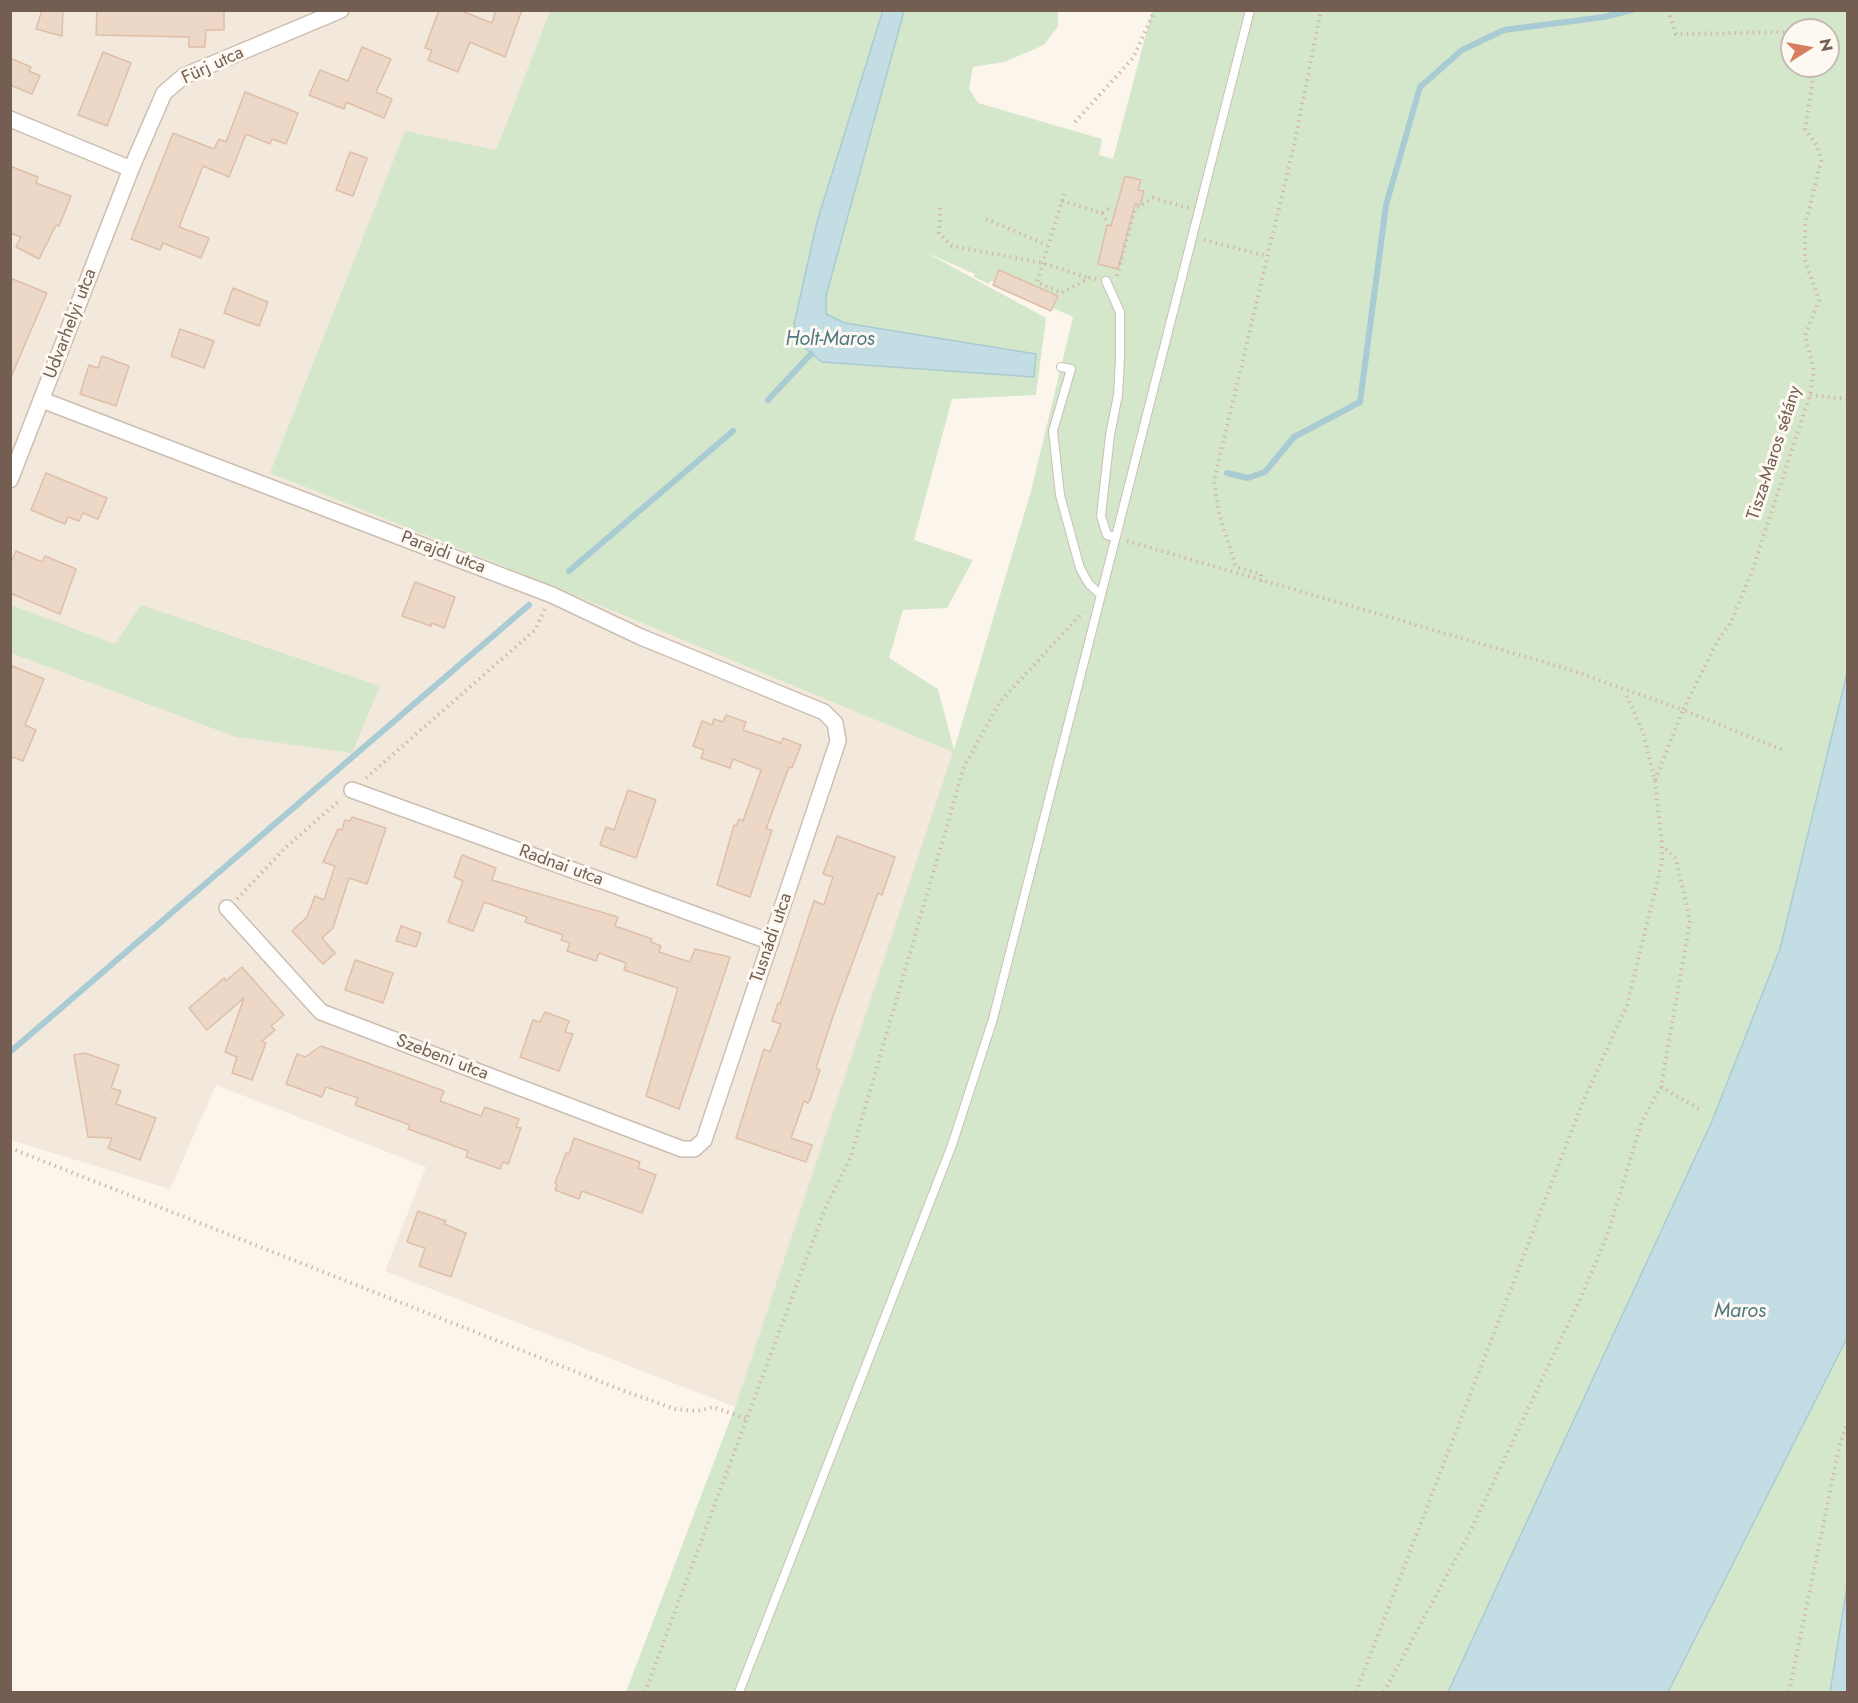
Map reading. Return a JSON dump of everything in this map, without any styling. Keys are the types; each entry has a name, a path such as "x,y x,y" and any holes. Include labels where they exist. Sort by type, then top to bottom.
{"street":[{"name":"Fürj utca","path":"131,169 164,93 184,76 341,10"},
{"path":"10,119 131,169"},
{"name":"Udvarhelyi utca","path":"10,480 131,169"},
{"name":"Parajdi utca","path":"42,400 552,595 641,637 824,712 835,723"},
{"name":"Tusnádi utca","path":"694,1149 704,1140 838,741 835,723"},
{"name":"Radnai utca","path":"352,790 771,942"},
{"name":"Szebeni utca","path":"228,908 321,1012 682,1149 694,1149"}],"lane":[{"path":"739,1692 952,1145 993,1019 1250,10"},
{"path":"1107,283 1120,312 1120,359 1118,395 1110,435 1101,516 1107,535 1116,537"},
{"path":"1061,367 1071,369 1053,431 1060,495 1080,568 1089,584 1101,595"}],"path":[{"path":"1075,122 1133,58 1155,10"},
{"path":"1261,582 1262,574 1236,567 1219,513 1214,481 1294,145 1321,10"},
{"path":"1668,10 1676,34 1780,32"},
{"name":"Tisza-Maros sétány","path":"1655,781 1683,710 1717,642 1731,622 1751,574 1810,395 1814,370 1804,336 1819,300 1805,260 1805,226 1821,161 1817,146 1805,129 1813,78"},
{"path":"1064,194 1037,282 1061,293 1090,278"},
{"path":"940,208 939,233 952,246 1043,263 1107,283 1117,278 1135,209 1153,198 1199,210"},
{"path":"1062,201 1101,213 1107,222"},
{"path":"1101,213 1109,208"},
{"path":"986,219 1047,245"},
{"path":"1192,236 1267,256"},
{"path":"1810,395 1848,399"},
{"path":"1116,537 1261,582 1568,669 1625,692 1683,710 1783,750"},
{"path":"228,908 285,848 535,630 552,595"},
{"path":"645,1692 826,1206 851,1156 964,767 999,703 1101,595"},
{"path":"1356,1692 1582,1104 1627,1005 1662,862 1662,845 1655,781 1643,732 1625,692"},
{"path":"1384,1692 1468,1536 1575,1310 1607,1236 1642,1120 1661,1087 1690,921 1676,859 1662,845"},
{"path":"1661,1087 1701,1110"},
{"path":"10,1148 627,1392 675,1408 698,1412 713,1407 747,1419"},
{"path":"1789,1692 1840,1443 1848,1422"}],"shaded area":[{"path":"10,11 550,11 496,150 270,473 560,589 954,752 735,1407 385,1271 426,1167 216,1085 170,1189 11,1140"}],"green space":[{"path":"550,11 883,11 817,222 794,324 1034,377 1035,354 845,323 826,314 826,296 904,11 1058,11 1058,26 1044,45 1004,62 973,67 969,89 978,103 1102,139 1099,155 1113,159 1152,11 1847,11 1848,673 1829,758 1780,949 1712,1120 1448,1692 626,1692 735,1407 953,752 560,589 270,473 405,131 496,150","holes":["925,252 975,274 974,277 989,284 991,281 994,282 993,285 1051,311 1053,308 1073,317 1031,491 954,750 938,689 889,658 903,610 947,608 973,560 914,540 952,399 1036,395 1046,318"]},
{"path":"11,605 115,644 141,605 380,686 352,753 236,737 11,653"},
{"path":"1847,1338 1847,1586 1830,1692 1668,1692"}],"water":[{"name":"Holt-Maros","path":"883,10 904,11 826,296 826,314 845,323 1036,354 1034,377 822,362 801,345 794,324 817,222"},
{"name":"Maros","path":"1847,673 1847,1338 1668,1692 1448,1692 1712,1121 1780,949"},
{"path":"1847,1586 1847,1692 1830,1692 1844,1605"}],"building":[{"path":"42,10 63,10 62,36 36,29"},
{"path":"97,10 224,10 224,30 206,30 205,47 189,47 189,37 96,35"},
{"path":"439,10 459,10 492,23 496,10 522,10 505,57 470,42 458,72 428,60 432,50 425,48"},
{"path":"362,47 391,59 376,92 392,99 384,118 346,102 344,109 309,95 320,70 348,81"},
{"path":"103,52 131,63 107,126 78,115"},
{"path":"10,58 31,67 29,71 40,76 32,94 10,85"},
{"path":"245,92 298,113 286,144 272,139 270,144 246,134 229,177 203,166 179,227 209,238 201,258 163,243 160,250 131,239 173,133 214,149 219,139 226,142"},
{"path":"350,152 367,158 353,196 336,190"},
{"path":"10,166 38,177 36,183 71,196 59,226 56,225 39,259 16,247 21,237 10,233"},
{"path":"1125,176 1141,180 1138,190 1144,191 1140,205 1135,204 1118,269 1098,264 1107,225 1111,226"},
{"path":"999,270 1058,296 1051,311 993,285"},
{"path":"10,278 47,293 11,377 10,377"},
{"path":"233,288 268,302 259,326 224,313"},
{"path":"180,329 214,341 204,368 171,356"},
{"path":"102,356 129,366 116,406 80,394 89,365 98,368"},
{"path":"46,473 107,498 98,519 83,513 79,521 68,517 65,524 31,510"},
{"path":"16,551 42,562 45,556 76,569 60,614 10,593 10,564"},
{"path":"415,582 455,597 444,628 402,616"},
{"path":"10,665 44,679 25,725 36,730 23,761 13,757 10,760"},
{"path":"726,715 746,722 743,730 781,743 783,738 801,745 792,768 789,767 766,829 772,830 750,897 717,885 734,825 736,826 739,819 743,821 761,770 733,759 730,768 701,758 704,750 693,746 702,721 712,725 714,719 723,722"},
{"path":"628,790 656,800 636,858 600,845 606,827 614,830"},
{"path":"352,817 386,828 367,884 349,878 333,928 322,938 335,953 323,964 292,931 307,917 315,896 324,900 335,866 323,862 338,829 342,830 345,820 350,821"},
{"path":"837,836 895,857 882,895 878,893 833,1016 816,1068 820,1070 810,1100 808,1103 804,1101 791,1138 812,1145 806,1162 736,1138 764,1049 770,1052 781,1024 772,1021 778,1003 780,1004 814,901 824,905 833,877 823,874"},
{"path":"462,855 496,868 492,880 618,917 615,926 652,939 651,942 661,946 659,952 690,962 695,949 730,957 679,1109 646,1096 678,988 624,970 626,963 599,953 596,961 567,951 570,943 561,940 563,935 525,922 527,917 484,902 473,931 448,922 463,881 454,877"},
{"path":"401,926 421,933 416,947 396,941"},
{"path":"355,960 393,973 383,1003 345,990"},
{"path":"242,967 284,1015 271,1026 275,1030 262,1041 266,1043 252,1080 232,1073 237,1057 225,1052 244,998 207,1030 189,1008 224,978 226,981"},
{"path":"545,1012 569,1021 565,1032 573,1034 559,1071 520,1057 533,1020 540,1022"},
{"path":"321,1046 444,1091 440,1101 481,1116 485,1107 519,1119 516,1127 521,1128 508,1164 503,1162 500,1169 466,1157 468,1151 408,1129 410,1125 355,1105 358,1098 326,1087 322,1097 286,1084 297,1054 305,1057"},
{"path":"85,1053 119,1065 111,1088 121,1091 116,1104 156,1118 140,1160 108,1148 112,1138 88,1137 74,1055"},
{"path":"574,1138 640,1162 638,1168 656,1175 642,1213 582,1191 579,1199 555,1190 557,1185 555,1183"},
{"path":"418,1211 446,1221 444,1224 466,1233 451,1277 419,1266 425,1248 407,1242"}],"waterway":[{"path":"1227,473 1248,478 1265,472 1294,437 1360,402 1386,205 1420,87 1462,50 1504,30 1604,17 1632,10"},
{"path":"768,400 811,354"},
{"path":"569,571 733,431"},
{"path":"10,1052 529,605"}]}
